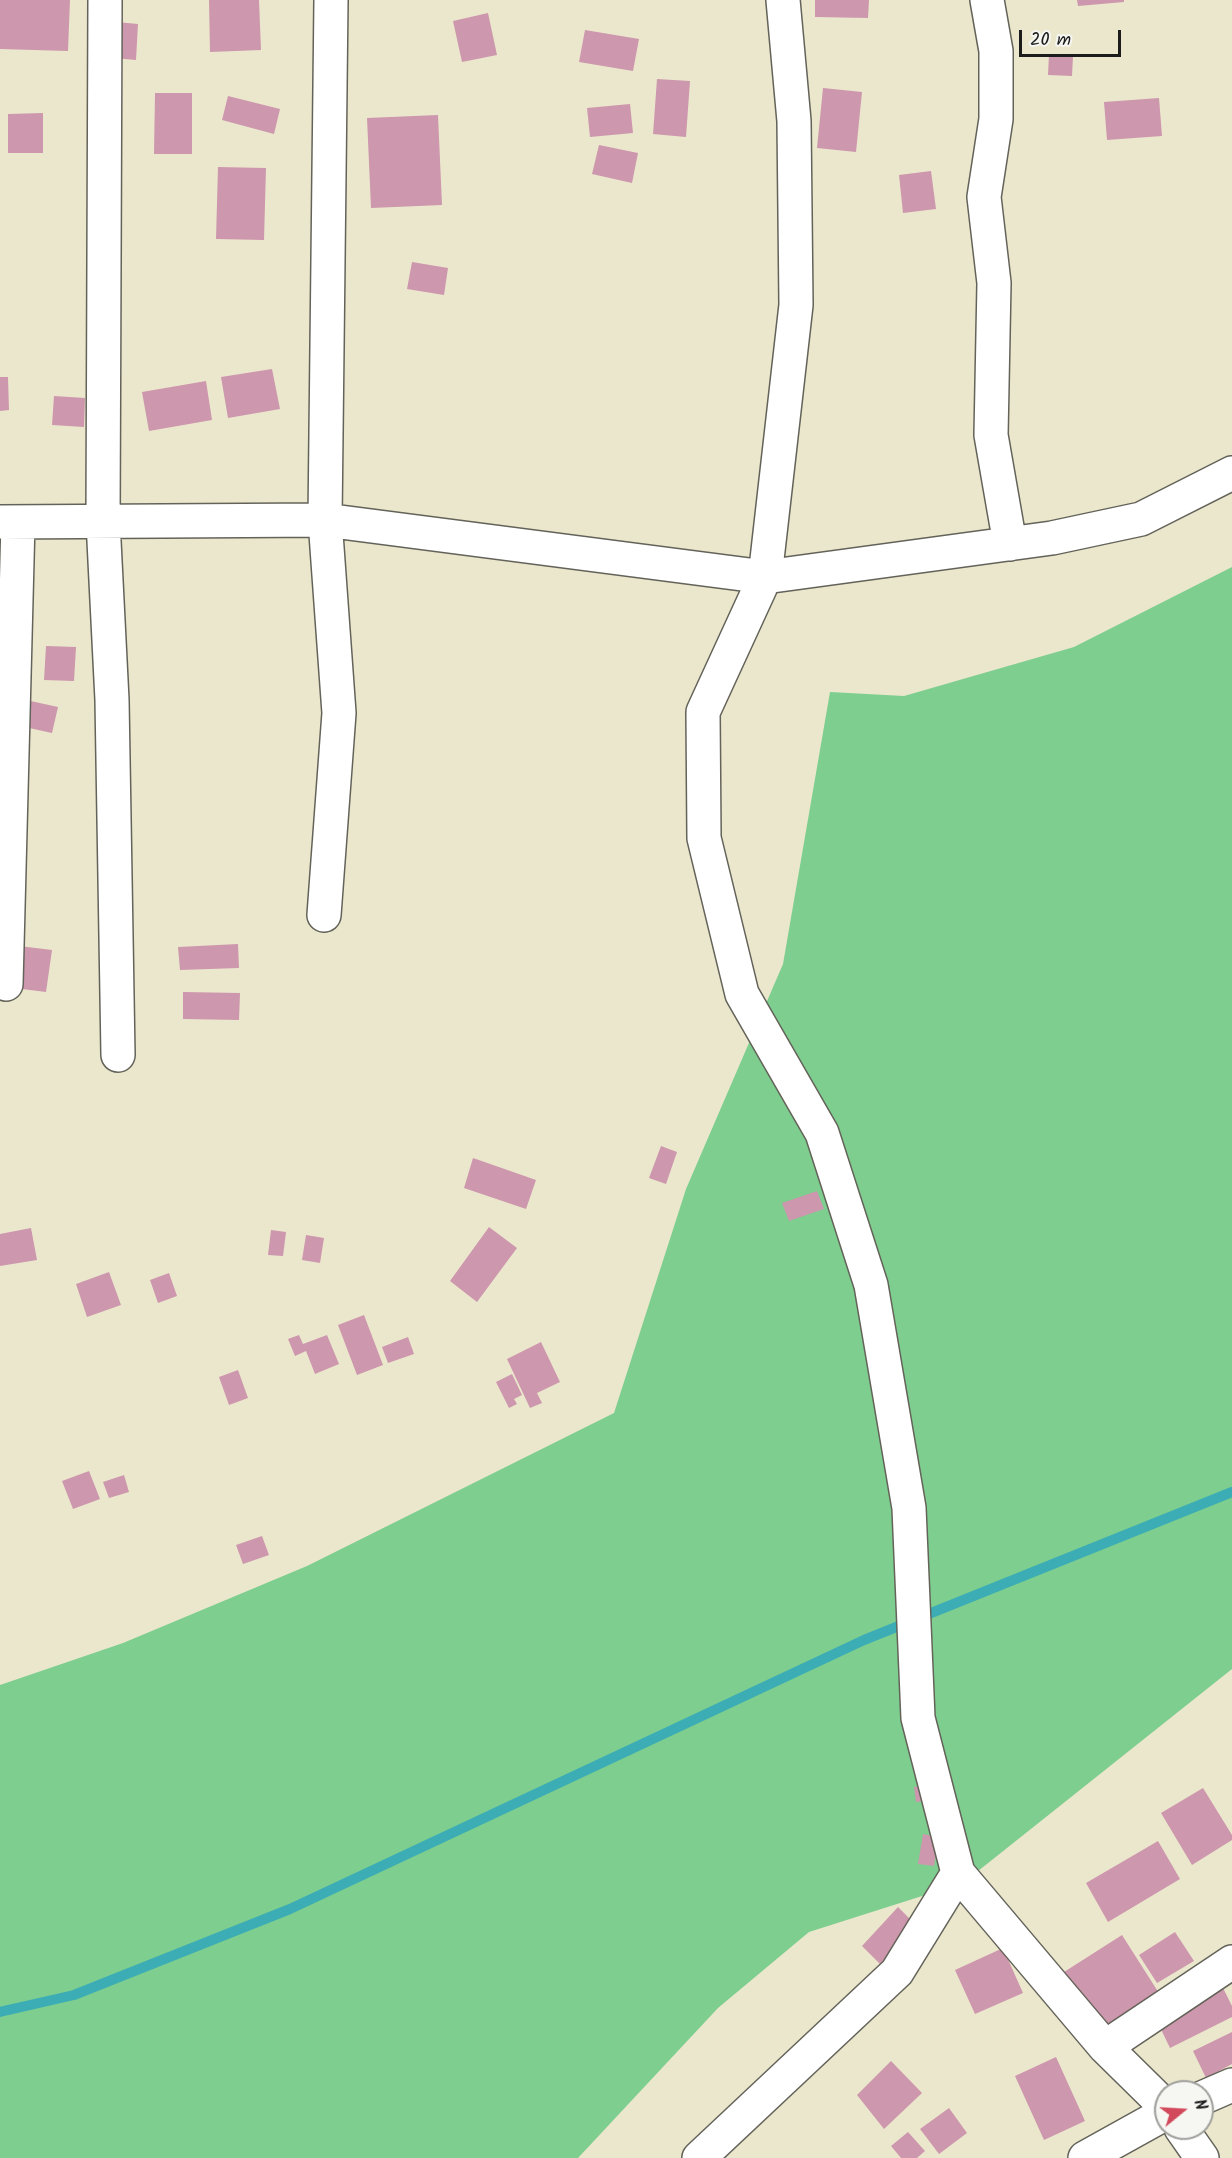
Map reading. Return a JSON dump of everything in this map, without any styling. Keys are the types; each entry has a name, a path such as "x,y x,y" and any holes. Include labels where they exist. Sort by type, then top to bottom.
{"street":[{"path":"105,0 103,521 112,700 118,1055"},
{"path":"324,915 339,713 325,520 332,0"},
{"path":"783,0 794,120 796,305 765,577 703,711 704,838 742,994 822,1133 872,1285 909,1508 918,1718 958,1874 1105,2048 1154,2095"},
{"path":"987,0 996,51 996,107 984,197 994,283 991,435 1010,544"},
{"path":"6,984 9,522 325,520 765,577 1010,544 1141,519 1232,473"},
{"path":"699,2158 897,1972 958,1874"},
{"path":"1105,2048 1232,1962"},
{"path":"1214,2093 1232,2085"},
{"path":"1085,2158 1154,2120"},
{"path":"1189,2140 1202,2158"}],"green space":[{"path":"1232,567 1232,1669 963,1883 809,1932 718,2008 578,2158 0,2158 0,1685 123,1643 307,1566 614,1413 686,1189 783,964 830,692 904,696 1074,647"}],"building":[{"path":"0,0 70,0 68,51 0,49"},
{"path":"209,0 259,0 261,50 210,52"},
{"path":"815,0 869,0 868,18 815,17"},
{"path":"1077,0 1124,0 1124,2 1078,6"},
{"path":"488,13 497,55 462,62 453,21"},
{"path":"95,20 138,24 136,60 92,56"},
{"path":"585,30 639,39 633,71 579,62"},
{"path":"1049,55 1073,56 1072,76 1048,75"},
{"path":"657,79 690,81 686,137 653,134"},
{"path":"823,88 862,92 856,152 817,148"},
{"path":"155,93 192,93 192,154 154,154"},
{"path":"228,96 280,109 274,134 222,120"},
{"path":"1159,98 1162,136 1107,140 1104,102"},
{"path":"630,104 633,133 590,137 587,108"},
{"path":"43,113 43,153 8,153 8,114"},
{"path":"438,115 442,205 371,208 367,118"},
{"path":"599,145 638,153 632,183 592,174"},
{"path":"218,167 266,168 264,240 216,239"},
{"path":"931,171 936,209 903,213 899,175"},
{"path":"412,262 448,268 444,295 407,289"},
{"path":"272,369 280,409 228,418 221,377"},
{"path":"0,377 8,377 9,410 0,411"},
{"path":"206,381 212,420 149,431 142,392"},
{"path":"54,396 85,398 84,427 52,425"},
{"path":"46,646 76,647 74,681 44,680"},
{"path":"26,700 58,707 52,733 20,726"},
{"path":"238,944 239,968 180,970 178,947"},
{"path":"11,945 52,950 46,992 6,987"},
{"path":"183,992 240,993 239,1020 183,1019"},
{"path":"661,1146 677,1152 666,1184 649,1178"},
{"path":"473,1158 536,1180 526,1209 464,1188"},
{"path":"817,1191 824,1209 789,1221 782,1203"},
{"path":"489,1227 517,1248 477,1302 450,1281"},
{"path":"31,1228 37,1260 0,1266 0,1234"},
{"path":"271,1230 286,1232 283,1256 268,1255"},
{"path":"306,1235 324,1238 320,1263 302,1260"},
{"path":"109,1272 121,1305 87,1317 76,1284"},
{"path":"169,1273 177,1296 158,1303 150,1280"},
{"path":"364,1315 383,1365 357,1375 338,1325"},
{"path":"299,1335 303,1344 327,1335 339,1364 315,1374 306,1351 295,1356 288,1339"},
{"path":"408,1337 414,1354 388,1363 382,1347"},
{"path":"541,1342 560,1382 537,1393 542,1403 530,1408 507,1359"},
{"path":"238,1370 248,1398 229,1405 219,1377"},
{"path":"512,1374 522,1395 514,1399 517,1404 509,1408 496,1382"},
{"path":"89,1471 100,1499 73,1509 62,1481"},
{"path":"124,1475 129,1492 109,1498 103,1482"},
{"path":"262,1536 269,1555 243,1564 236,1545"},
{"path":"927,1784 930,1800 916,1802 914,1787"},
{"path":"1203,1788 1232,1835 1232,1840 1192,1865 1161,1813"},
{"path":"923,1834 939,1837 934,1866 918,1864"},
{"path":"1158,1841 1180,1879 1108,1922 1086,1883"},
{"path":"898,1907 916,1925 880,1964 862,1946"},
{"path":"1175,1932 1194,1961 1157,1983 1139,1955"},
{"path":"1122,1935 1164,2001 1106,2038 1064,1972"},
{"path":"1003,1948 1023,1993 975,2014 955,1970"},
{"path":"1223,1988 1232,2006 1232,2017 1170,2048 1157,2021"},
{"path":"1232,2032 1232,2064 1206,2078 1193,2051"},
{"path":"1056,2057 1085,2121 1044,2140 1015,2076"},
{"path":"891,2061 922,2093 884,2129 857,2095"},
{"path":"949,2108 967,2133 939,2154 920,2129"},
{"path":"908,2132 925,2151 917,2158 901,2158 891,2146"}],"waterway":[{"path":"0,2012 74,1995 290,1909 864,1640 1232,1492"}]}
